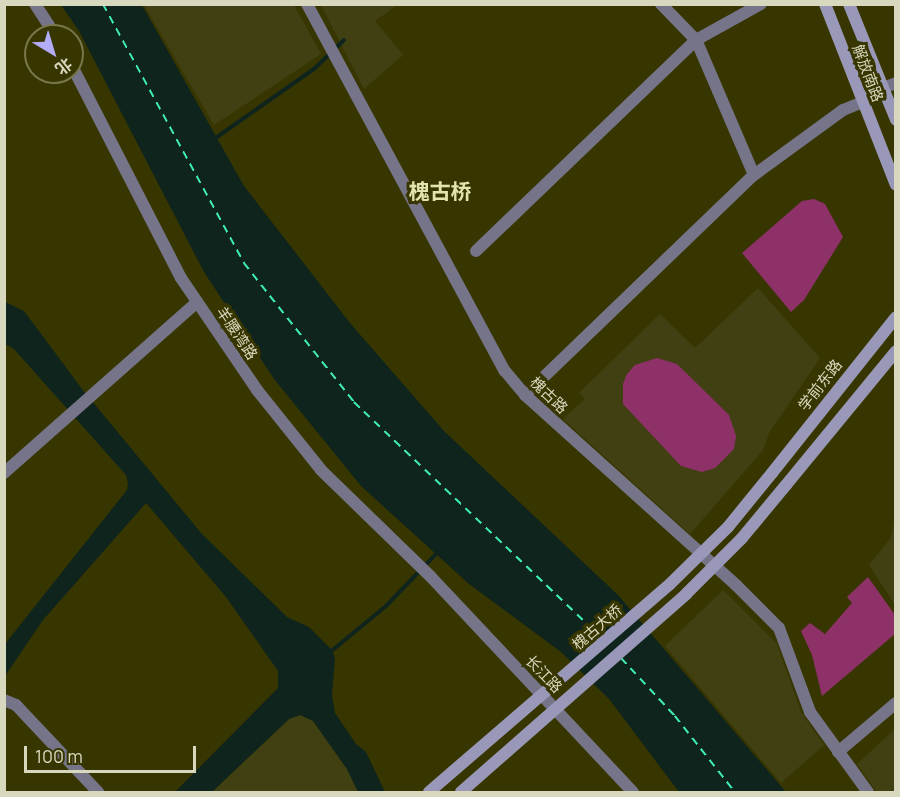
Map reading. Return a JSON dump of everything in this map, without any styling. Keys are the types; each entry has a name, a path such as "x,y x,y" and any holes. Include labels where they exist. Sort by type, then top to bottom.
{"main road":[{"name":"解放南路","path":"825,4 896,185"},
{"name":"解放南路","path":"849,4 896,120"},
{"name":"学前东路","path":"772,473 896,317"},
{"path":"461,792 686,594 742,538 896,351"},
{"name":"槐古大桥","path":"429,792 670,584 728,527 772,473"}],"street":[{"path":"35,4 48,24"},
{"name":"槐古路","path":"306,4 500,362 525,395 736,585 778,628 810,712 868,792"},
{"path":"661,4 696,40 754,175"},
{"path":"476,251 696,40 761,4"},
{"path":"883,88 896,83"},
{"name":"羊腰湾路","path":"82,84 197,302 257,390 321,470 431,578"},
{"path":"525,395 754,175 843,110 863,102"},
{"path":"4,473 197,302"},
{"name":"长江路","path":"431,578 633,792"},
{"path":"4,700 16,705 98,792"},
{"path":"838,752 896,703"}],"shaded area":[{"path":"61,5 142,5 244,186 350,323 444,431 618,595 786,792 679,792 609,699 561,652 469,584 361,486 274,379 204,272 84,41 84,24 74,24"},
{"path":"144,5 294,5 321,54 214,125"},
{"path":"321,5 397,5 375,21 403,55 364,89"},
{"path":"814,199 825,204 843,237 804,300 791,312 742,253 802,201"},
{"path":"758,288 820,358 769,433 763,450 690,534 563,419 585,399 579,393 660,314 695,348"},
{"path":"5,302 24,311 82,389 202,534 287,617 309,627 332,650 335,659 332,695 335,713 356,744 366,752 385,792 358,792 347,769 313,721 300,715 289,719 212,792 175,792 278,688 278,671 226,597 146,503 43,620 5,676 5,644 127,490 128,483 126,475 14,349 5,344"},
{"path":"657,358 677,364 729,415 736,436 734,449 715,468 702,472 681,466 623,404 623,384 627,374 635,365"},
{"path":"895,516 895,605 869,565 891,538"},
{"path":"868,577 895,615 895,634 822,696 812,655 801,631 810,623 825,634 852,603 847,597"},
{"path":"723,590 777,644 801,712 824,745 781,783 665,646"},
{"path":"300,715 313,721 347,769 358,792 212,792 289,719"},
{"path":"895,729 895,792 877,792 857,764"}],"waterway":[{"path":"217,137 315,68 344,40"},
{"path":"329,653 386,606 438,552"}],"ferry route":[{"path":"103,4 244,263 354,402 601,637"},
{"path":"621,658 675,716 735,792"}],"district":[{"name":"槐古桥","path":"440,191"}]}
